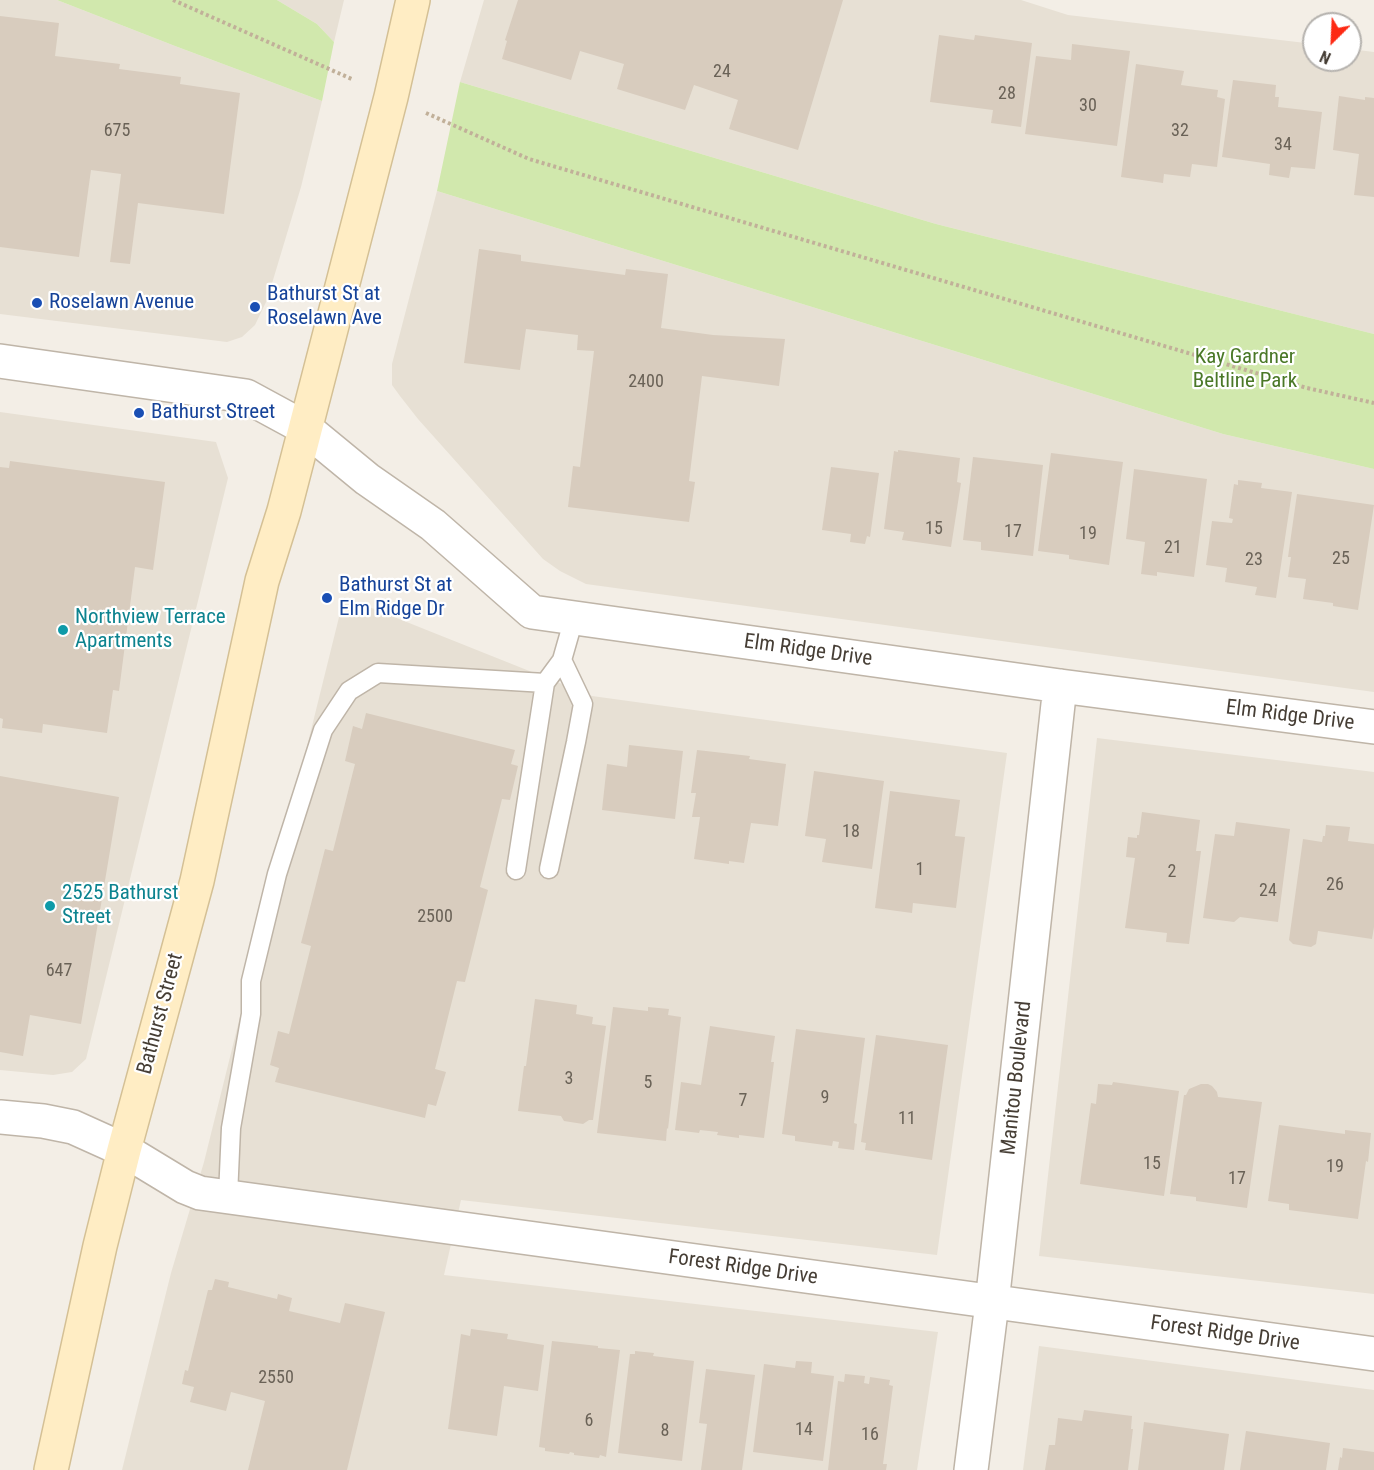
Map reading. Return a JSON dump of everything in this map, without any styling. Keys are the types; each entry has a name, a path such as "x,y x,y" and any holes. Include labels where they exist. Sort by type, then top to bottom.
{"main road":[{"name":"Bathurst Street","path":"51,1470 100,1246 197,880 262,580 284,511 391,97 413,0"}],"street":[{"path":"0,361 246,396 305,428"},
{"name":"Elm Ridge Drive","path":"305,428 367,479 433,525 532,612 1060,686 1374,727"},
{"name":"Manitou Boulevard","path":"971,1470 992,1303 1060,686"},
{"name":"Forest Ridge Drive","path":"0,1117 43,1121 73,1127 124,1150 185,1187 200,1193 1374,1354"}],"lane":[{"path":"516,870 545,683 562,660 574,618"},
{"path":"549,869 583,704 562,660"},
{"path":"228,1196 231,1128 251,1014 251,981 277,874 322,730 349,691 378,673 545,683"}],"path":[{"path":"173,0 338,73"},
{"path":"443,120 529,159 1296,385 1374,404"}],"shaded area":[{"path":"0,0 57,0 322,101 301,187 267,300 255,325 242,337 227,342 0,314"},
{"path":"277,0 344,0 334,42 317,24"},
{"path":"484,0 1021,0 1068,15 1302,43 1302,72 1362,72 1362,50 1374,52 1374,334 936,224 460,82"},
{"path":"437,191 1223,434 1374,469 1374,692 586,584 560,571 543,559 418,419 392,385 392,364"},
{"path":"0,412 216,442 228,478 86,1059 72,1072 53,1075 0,1070"},
{"path":"344,597 592,696 1007,753 937,1255 461,1200 444,1275 938,1332 917,1470 122,1470 171,1273 204,1162"},
{"path":"1097,738 1374,772 1374,1294 1039,1256"},
{"path":"1039,1346 1374,1390 1374,1470 1023,1470"}],"green space":[{"path":"57,0 277,0 317,24 334,42 322,101 175,46"},
{"name":"Kay Gardner Beltline Park","path":"460,82 936,224 1374,334 1374,469 1223,434 437,191"}],"building":[{"path":"518,0 843,0 798,150 729,129 738,100 694,85 685,110 617,89 624,64 580,51 571,80 502,59 507,41 505,40"},
{"path":"0,16 59,23 55,56 120,64 119,69 181,77 180,84 240,93 224,214 138,203 130,264 110,262 121,174 91,170 79,257 0,247"},
{"path":"939,35 974,40 975,35 1032,43 1021,127 991,123 993,110 930,102"},
{"path":"1072,44 1130,51 1117,146 1025,134 1036,56 1071,60"},
{"path":"1136,64 1184,71 1181,85 1218,90 1217,97 1225,99 1217,167 1192,164 1190,177 1164,174 1163,183 1121,177"},
{"path":"1233,80 1276,85 1275,97 1279,97 1278,107 1322,112 1315,169 1291,167 1289,178 1269,175 1270,164 1222,157"},
{"path":"1339,96 1365,100 1365,97 1374,98 1374,197 1354,195 1359,154 1333,150"},
{"path":"479,249 521,255 521,261 625,275 626,269 668,274 661,328 713,335 785,339 779,386 702,376 689,481 695,482 689,522 568,507 573,466 580,467 594,351 577,350 578,335 526,329 520,370 464,363"},
{"path":"898,450 960,458 957,482 961,483 951,547 902,540 904,532 884,529 894,451 898,452"},
{"path":"1051,453 1123,462 1109,565 1069,559 1069,555 1038,551"},
{"path":"973,457 1043,465 1033,556 981,550 981,542 963,540"},
{"name":"Northview Terrace Apartments","path":"10,461 165,482 153,570 135,567 119,691 113,690 107,733 43,724 42,733 2,728 3,719 0,718 0,467 9,468"},
{"path":"831,467 879,473 870,537 867,536 865,544 850,542 851,534 822,530"},
{"path":"1134,469 1207,479 1194,577 1157,572 1157,576 1141,574 1145,542 1126,539"},
{"path":"1238,480 1262,483 1261,488 1292,492 1276,598 1255,595 1257,587 1225,582 1227,568 1206,565 1212,521 1232,523 1233,519 1229,518 1234,484 1238,485"},
{"path":"1297,494 1374,505 1358,610 1333,606 1333,603 1303,599 1306,579 1288,577 1291,557 1288,557"},
{"path":"366,713 515,750 511,764 518,766 510,800 502,799 480,887 488,890 465,982 457,981 435,1069 446,1072 436,1106 428,1104 425,1118 275,1082 279,1068 270,1065 278,1031 289,1034 311,946 301,943 325,849 333,851 355,764 345,761 353,726 362,729"},
{"path":"629,745 683,751 675,819 602,810 607,764 627,767"},
{"path":"697,750 750,756 749,759 786,764 778,826 751,823 744,863 729,861 729,864 694,859 700,817 692,817 696,793 691,793"},
{"path":"814,771 884,781 872,869 822,862 826,839 805,836"},
{"name":"2525 Bathurst Street","path":"0,776 119,797 81,1024 30,1015 23,1056 0,1052"},
{"path":"890,791 960,800 955,836 965,837 956,908 913,903 912,913 875,908"},
{"path":"1142,812 1200,820 1196,851 1201,851 1189,944 1166,942 1167,933 1125,928 1135,858 1126,857 1128,837 1137,838 1139,835"},
{"path":"1236,822 1290,829 1278,922 1240,917 1234,922 1203,918 1215,834 1234,836"},
{"path":"1326,825 1350,827 1348,841 1374,844 1372,939 1318,931 1316,944 1311,947 1293,944 1289,940 1303,839 1322,842"},
{"path":"535,999 577,1005 576,1014 593,1017 592,1024 606,1026 593,1120 583,1124 564,1121 561,1116 518,1111"},
{"path":"613,1007 648,1011 648,1007 669,1009 668,1015 681,1017 666,1141 597,1133"},
{"path":"710,1026 775,1036 764,1138 739,1135 739,1138 700,1130 699,1133 675,1130 681,1082 701,1085"},
{"path":"796,1029 865,1038 854,1123 857,1124 854,1150 838,1148 839,1142 833,1141 832,1146 795,1141 795,1136 782,1134"},
{"path":"876,1035 948,1045 932,1160 865,1150 866,1143 861,1142"},
{"path":"1113,1082 1179,1091 1164,1196 1080,1184 1091,1103 1096,1104 1098,1084 1112,1085"},
{"path":"1201,1084 1212,1086 1218,1097 1262,1102 1247,1208 1196,1201 1196,1197 1170,1194 1184,1095 1189,1089"},
{"path":"1279,1125 1345,1134 1345,1130 1371,1133 1358,1219 1289,1210 1289,1204 1268,1201"},
{"path":"215,1279 229,1282 228,1287 277,1299 278,1294 292,1298 289,1311 340,1323 345,1303 385,1312 347,1470 248,1470 265,1401 231,1392 226,1411 190,1402 194,1387 182,1384 185,1370 188,1371 208,1290 212,1290"},
{"path":"471,1329 508,1334 507,1339 544,1345 538,1391 504,1386 497,1436 448,1429 461,1334 470,1336"},
{"path":"552,1341 620,1350 606,1457 545,1451 545,1448 539,1447"},
{"path":"635,1351 654,1353 653,1356 694,1361 682,1461 618,1453 630,1354 635,1354"},
{"path":"796,1361 812,1362 811,1373 834,1376 823,1461 753,1452 764,1364 795,1368"},
{"path":"706,1369 755,1375 742,1470 701,1470 707,1424 699,1423"},
{"path":"845,1374 865,1376 864,1383 869,1384 870,1377 890,1380 889,1385 893,1386 883,1464 887,1464 886,1470 828,1470 838,1381 844,1382"},
{"path":"1084,1410 1132,1416 1131,1429 1133,1429 1128,1470 1045,1470 1049,1445 1055,1445 1058,1418 1082,1421"},
{"path":"1144,1422 1229,1434 1224,1470 1138,1470"},
{"path":"1246,1431 1330,1443 1326,1470 1240,1470"},
{"path":"1343,1448 1374,1452 1374,1470 1338,1470"}],"place":[{"name":"Roselawn Avenue","path":"37,303"},
{"name":"Bathurst St at Roselawn Ave","path":"255,307"},
{"name":"Bathurst Street","path":"139,413"},
{"name":"Bathurst St at Elm Ridge Dr","path":"327,598"},
{"name":"Northview Terrace Apartments","path":"63,630"},
{"name":"2525 Bathurst Street","path":"50,906"}]}
